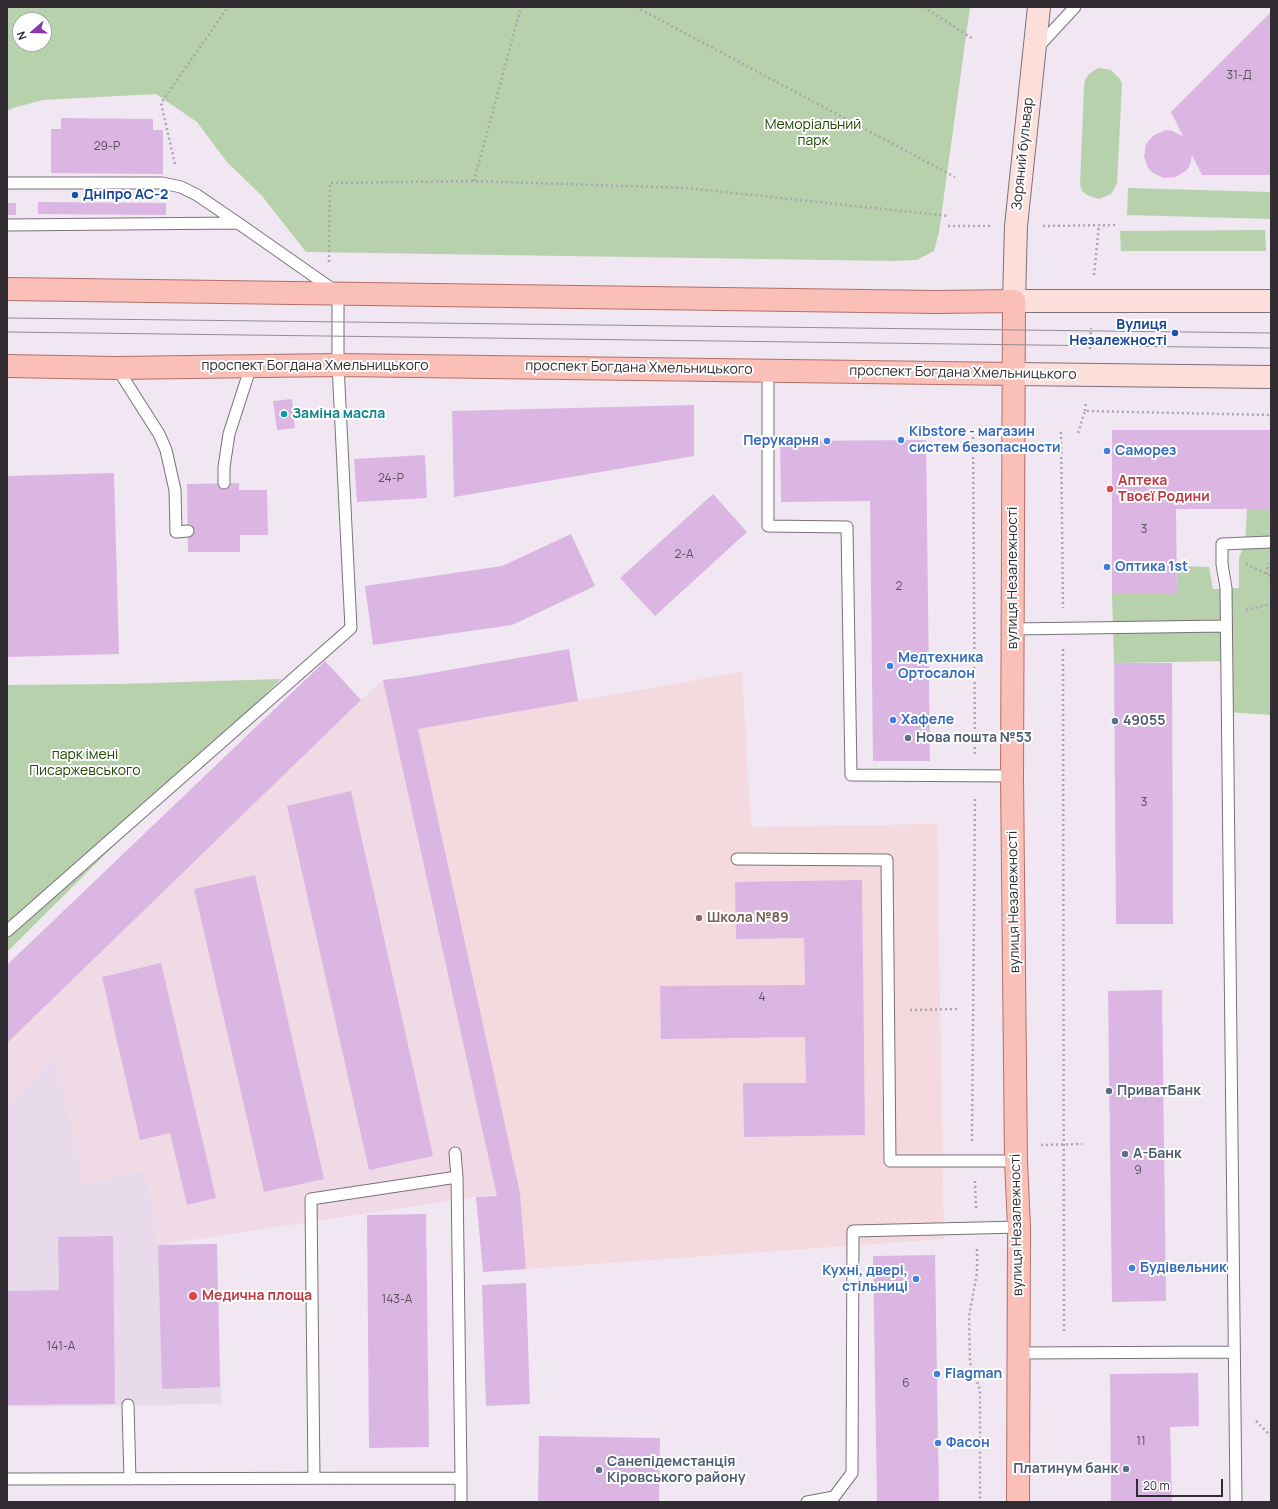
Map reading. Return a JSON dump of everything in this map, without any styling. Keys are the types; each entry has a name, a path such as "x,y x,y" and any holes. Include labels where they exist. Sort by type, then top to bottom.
{"main road":[{"name":"Зоряний бульвар","path":"1014,301 1016,226 1039,7"},
{"path":"7,289 338,292 936,302 1271,301"},
{"name":"вулиця Незалежності","path":"1014,301 1012,776 1016,1161 1019,1227 1018,1502"},
{"name":"проспект Богдана Хмельницького","path":"7,366 117,368 338,365 1271,377"}],"lane":[{"path":"1034,52 1076,7"},
{"path":"7,183 162,184 181,187 197,195 338,292 338,365 351,628 7,931"},
{"path":"7,225 238,223"},
{"path":"224,484 224,467 229,434 251,366"},
{"path":"117,368 159,434 166,450 175,490 176,532 188,531"},
{"path":"768,370 768,526 847,527 852,775 1012,776"},
{"path":"1236,1502 1226,588 1222,564 1222,544 1271,542"},
{"path":"1013,630 1226,626"},
{"path":"737,859 887,860 890,1161 1016,1161"},
{"path":"455,1153 457,1177 461,1502"},
{"path":"314,1478 311,1199 457,1177"},
{"path":"808,1502 834,1497 852,1473 853,1231 1019,1227"},
{"path":"1018,1353 1234,1352"},
{"path":"128,1405 130,1479"},
{"path":"7,1479 461,1478"}],"path":[{"path":"181,187 162,103 228,7"},
{"path":"474,181 521,7"},
{"path":"636,7 955,177"},
{"path":"924,7 973,39"},
{"path":"329,264 330,183 474,181 688,188 949,216"},
{"path":"1036,226 1118,225"},
{"path":"948,226 994,226"},
{"path":"1078,433 1085,411 1271,415"},
{"path":"973,432 975,776 972,1144 978,1273 969,1316 970,1363 980,1390 980,1502"},
{"path":"1061,432 1063,628 1064,1353"},
{"path":"1240,562 1271,576"},
{"path":"1234,1400 1271,1436"}],"shaded area":[{"path":"325,661 361,700 383,680 409,677 520,1193 476,1197 158,1245 146,1170 84,1184 55,1056 7,1106 7,965"},
{"name":"Школа №89","path":"742,672 751,827 937,824 944,1239 526,1269 520,1193 418,729"},
{"path":"55,1056 84,1184 146,1170 158,1245 217,1244 221,1404 7,1407 7,1106"}],"green space":[{"name":"Меморіальний парк","path":"7,7 970,7 939,232 934,251 917,260 892,261 306,252 262,196 227,162 197,122 156,94 43,100 7,111"},
{"path":"1099,68 1111,70 1120,79 1122,84 1117,184 1111,194 1099,199 1087,195 1082,191 1080,185 1084,86 1088,75"},
{"path":"1128,188 1271,192 1271,219 1127,215"},
{"path":"1265,230 1266,251 1121,251 1120,231"},
{"path":"1247,509 1271,509 1271,715 1227,712 1227,661 1114,663 1112,594 1177,594 1177,566 1209,567 1213,589 1239,588 1239,558 1245,543"},
{"name":"парк імені Писаржевського","path":"281,679 7,952 7,685 119,684"}],"building":[{"path":"1271,12 1271,175 1202,175 1192,155 1190,165 1187,170 1176,177 1164,178 1153,173 1148,168 1144,157 1146,144 1154,135 1166,130 1183,136 1171,112"},
{"path":"61,118 153,119 153,130 163,130 163,174 51,173 51,129 61,129"},
{"path":"38,202 166,203 166,215 38,214"},
{"path":"7,203 16,203 16,215 7,215"},
{"name":"Заміна масла","path":"292,399 295,428 277,430 273,401"},
{"path":"694,405 694,456 454,497 452,411"},
{"path":"1112,430 1271,430 1271,509 1176,509 1177,594 1112,594"},
{"path":"926,440 930,761 873,761 870,501 781,502 780,441"},
{"path":"425,455 427,498 357,502 354,459"},
{"path":"114,473 119,654 7,657 7,476"},
{"path":"239,483 239,490 267,490 268,535 240,535 240,552 188,552 187,484"},
{"path":"713,494 747,532 655,616 620,578"},
{"path":"571,534 595,586 512,625 373,645 365,586 502,566"},
{"path":"569,649 578,701 418,729 520,1193 526,1269 483,1272 476,1197 497,1196 383,680 409,677"},
{"path":"325,661 361,700 7,1043 7,965"},
{"path":"1114,663 1172,663 1173,924 1116,924"},
{"path":"351,791 433,1156 369,1170 287,806"},
{"path":"255,875 324,1179 264,1192 194,889"},
{"path":"862,880 865,1135 744,1137 743,1083 806,1083 805,1037 661,1039 660,986 805,985 804,938 736,939 735,882"},
{"path":"161,963 216,1198 187,1205 170,1133 140,1140 102,977"},
{"path":"1162,990 1166,1301 1112,1302 1108,991"},
{"path":"426,1214 429,1447 369,1448 367,1215"},
{"path":"113,1236 115,1404 7,1405 7,1291 59,1290 58,1237"},
{"path":"217,1244 220,1387 162,1389 158,1245"},
{"path":"935,1255 939,1502 877,1502 873,1256"},
{"path":"526,1283 530,1404 486,1406 482,1285"},
{"path":"1198,1373 1199,1426 1170,1427 1172,1502 1111,1502 1110,1374"},
{"name":"Санепідемстанція Кіровського району","path":"539,1436 660,1438 659,1502 538,1502"}],"tram line":[{"path":"7,318 1271,333"},
{"path":"7,332 1271,348"}],"place":[{"name":"Дніпро АС-2","path":"75,195"},
{"name":"Вулиця Незалежності","path":"1175,333"},
{"name":"Заміна масла","path":"284,414"},
{"name":"Kibstore - магазин систем безопасности","path":"901,440"},
{"name":"Перукарня","path":"827,441"},
{"name":"Саморез","path":"1107,451"},
{"name":"Аптека Твоєї Родини","path":"1110,489"},
{"name":"Оптика 1st","path":"1107,567"},
{"name":"Медтехника Ортосалон","path":"890,666"},
{"name":"Хафеле","path":"893,720"},
{"name":"49055","path":"1115,721"},
{"name":"Нова пошта №53","path":"908,738"},
{"name":"Школа №89","path":"699,918"},
{"name":"ПриватБанк","path":"1109,1091"},
{"name":"А-Банк","path":"1125,1154"},
{"name":"Будівельник","path":"1132,1268"},
{"name":"Кухні, двері, стільниці","path":"916,1279"},
{"name":"Медична площа","path":"193,1296"},
{"name":"Flagman","path":"937,1374"},
{"name":"Фасон","path":"938,1443"},
{"name":"Платинум банк","path":"1126,1469"},
{"name":"Санепідемстанція Кіровського району","path":"599,1470"}]}
